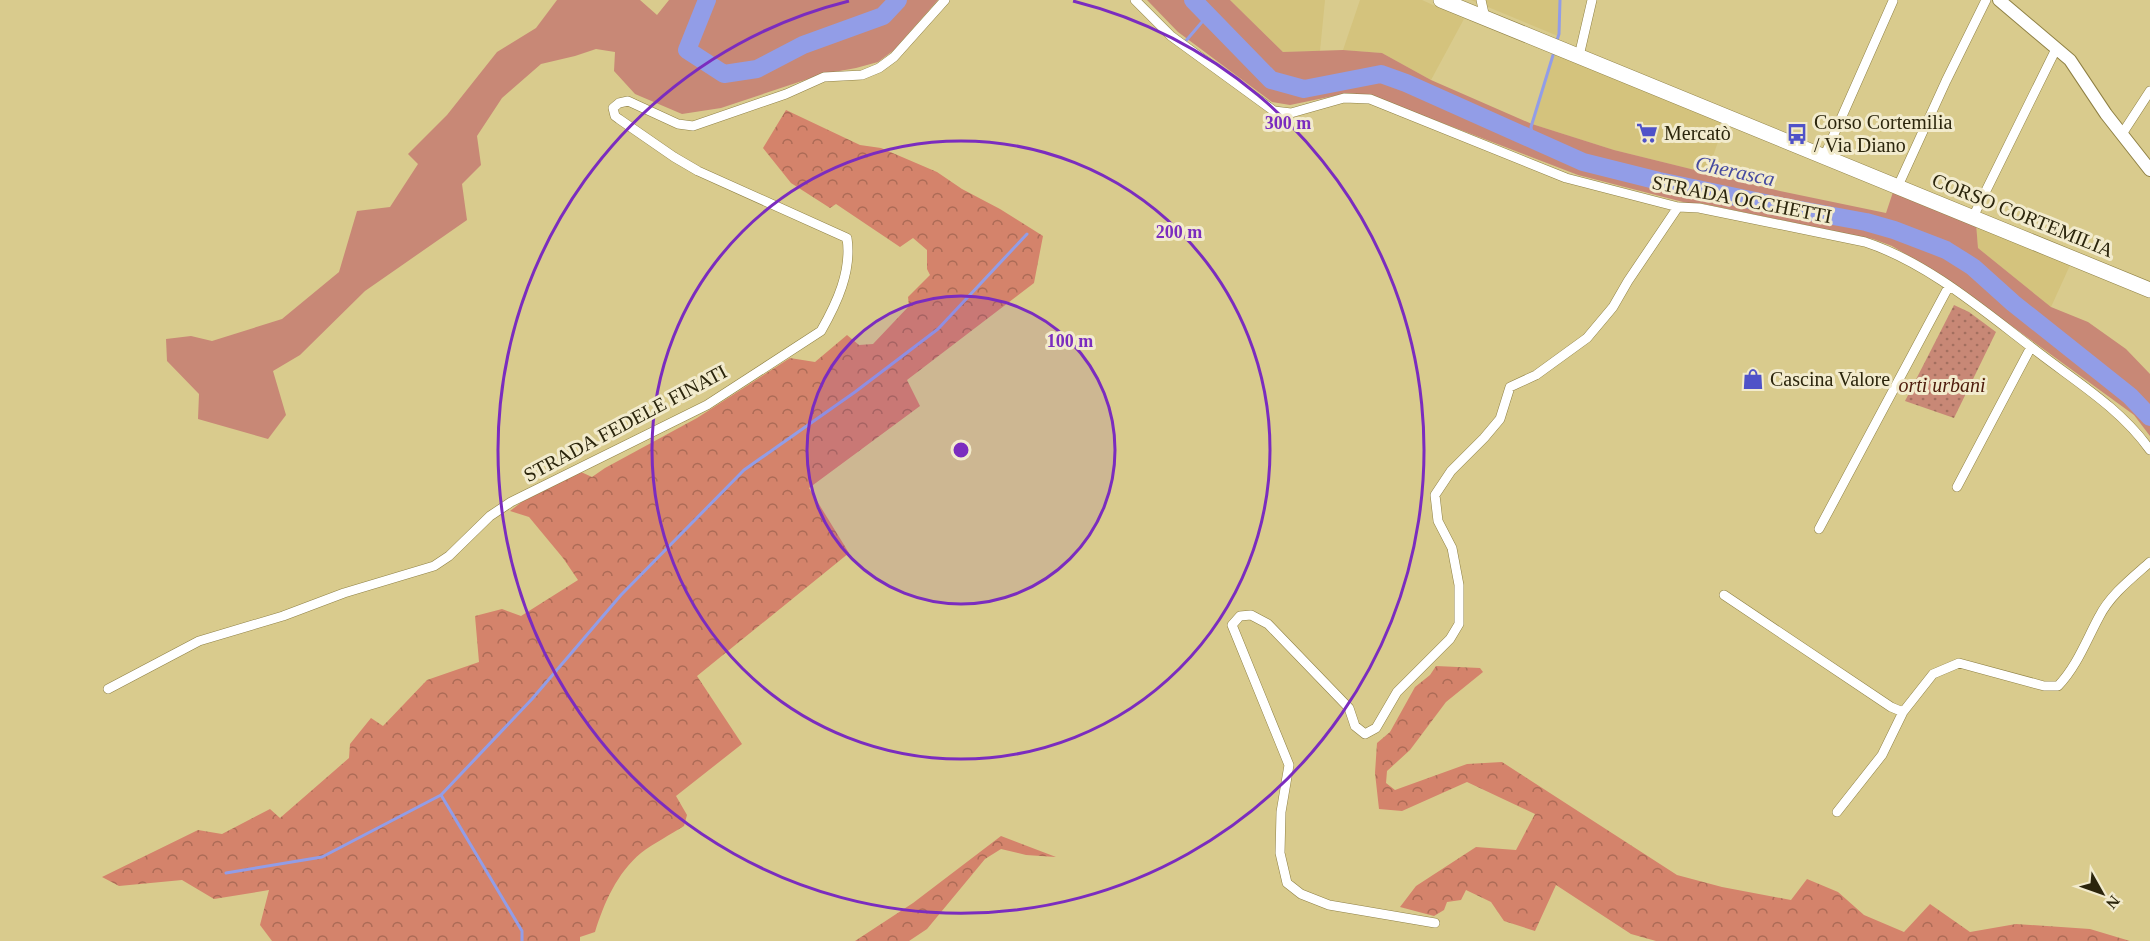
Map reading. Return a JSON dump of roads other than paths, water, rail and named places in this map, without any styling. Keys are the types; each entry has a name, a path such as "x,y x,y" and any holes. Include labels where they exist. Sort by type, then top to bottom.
{"main road":[{"path":"1441,0 1485,18"},
{"name":"CORSO CORTEMILIA","path":"1485,18 2150,290"}],"street":[{"name":"STRADA FEDELE FINATI","path":"108,689 206,638 272,620 344,593 434,566 449,556 490,516 511,502 707,405 821,331 831,313 847,271 849,250 847,238 698,171 619,119 615,116 613,108 619,103 628,101 678,124 693,126 758,104 824,77 862,75 879,68 894,57 945,0"},
{"name":"STRADA OCCHETTI","path":"1135,0 1171,36 1274,111 1291,113 1344,98 1370,99 1566,178 1678,207 1699,208 1865,242 1890,250 1949,286 2122,416 2150,450"},
{"path":"1481,0 1485,18"},
{"path":"1579,56 1592,0"},
{"path":"1898,186 1986,0"},
{"path":"1999,0 2070,60 2150,170"},
{"path":"1824,157 1893,1"},
{"path":"1973,217 2056,49"},
{"path":"2122,134 2150,91"},
{"path":"1436,923 1329,905 1301,894 1287,883 1280,853 1281,812 1289,765 1232,625 1240,616 1251,615 1268,624 1349,708 1355,726 1365,734 1376,728 1397,692 1450,639 1459,624 1459,585 1452,548 1438,521 1436,495 1450,471 1484,438 1500,418 1510,387 1536,375 1587,338 1613,307 1678,207"},
{"path":"1819,529 1949,286"},
{"path":"1957,487 2031,347"},
{"path":"1837,812 1882,755 1903,712 1933,674 1959,663 2044,686 2058,686 2068,674 2090,636 2099,615 2116,593 2150,562"},
{"path":"1724,595 1891,707 1903,712"}],"waterway":[{"name":"Cherasca","path":"707,0 687,50 724,74 757,69 803,45 883,16 898,0"},
{"name":"Cherasca","path":"1193,0 1271,80 1304,89 1381,74 1583,162 1659,181 1866,222 1946,250 1973,267 2013,303 2130,396 2150,417"},
{"path":"1556,43 1559,34 1560,0"},
{"path":"1184,43 1208,15"},
{"path":"1533,140 1531,127 1554,52"},
{"path":"226,873 322,857 441,795 532,699 621,595 744,470 855,392 938,329 1027,234"},
{"path":"441,795 522,931 522,941"}],"place":[{"name":"Mercatò","path":"1647,133"},
{"name":"Corso Cortemilia / Via Diano","path":"1797,134"},
{"name":"Cascina Valore","path":"1753,379"}],"park label":[{"name":"orti urbani","path":"1942,385"}]}
